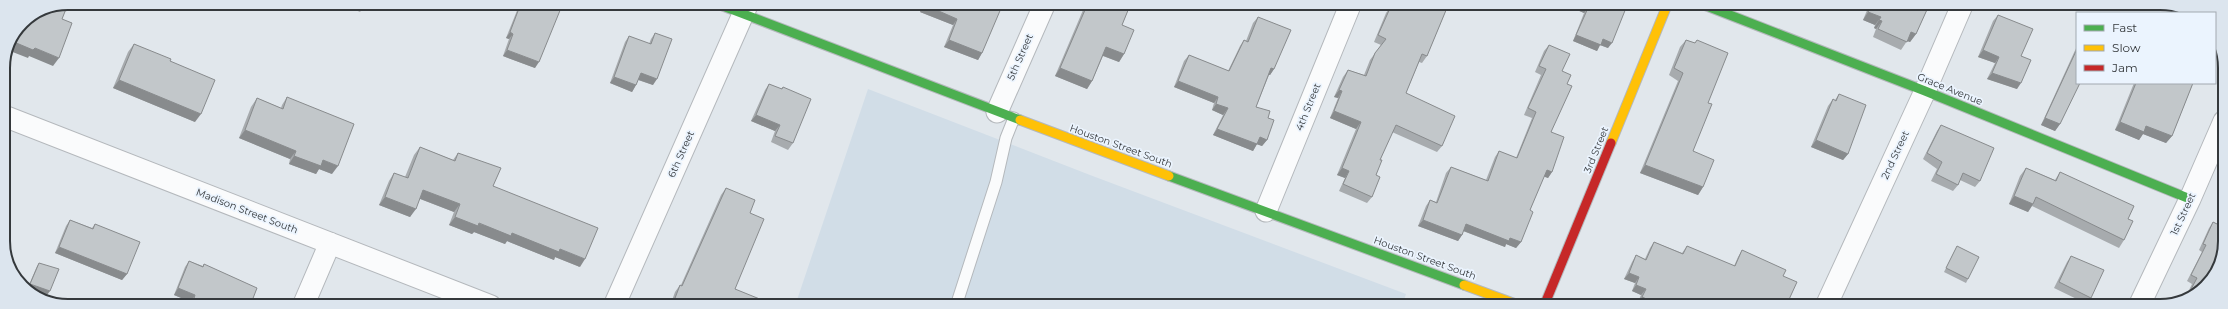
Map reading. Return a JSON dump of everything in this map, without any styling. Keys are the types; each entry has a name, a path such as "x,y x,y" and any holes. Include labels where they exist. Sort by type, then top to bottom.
{"street":[{"name":"6th Street","path":"617,299 746,10"},
{"name":"Houston Street South","path":"748,10 1005,115 1502,299"},
{"name":"5th Street","path":"1005,115 1042,10"},
{"name":"4th Street","path":"1266,211 1348,10"},
{"name":"3rd Street","path":"1547,299 1665,10"},
{"name":"Grace Avenue","path":"1717,10 1925,90 2190,199"},
{"name":"2nd Street","path":"1829,299 1960,10"},
{"name":"Madison Street South","path":"10,118 473,299"},
{"name":"1st Street","path":"2142,299 2190,199 2218,135"},
{"path":"306,299 330,243"}],"lane":[{"path":"958,299 996,182 1006,138 1005,115"}],"shaded area":[{"path":"868,89 1090,175 1406,294 1404,299 797,299"}],"building":[{"path":"66,10 62,19 72,23 59,58 35,48 33,50 16,43 27,27 46,14"},
{"path":"518,10 560,10 539,62 507,50 513,34 510,32"},
{"path":"936,10 1000,10 982,53 949,40 957,19"},
{"path":"1085,10 1128,10 1122,25 1134,30 1124,54 1106,47 1092,81 1060,68"},
{"path":"1389,10 1446,10 1427,56 1422,54 1406,93 1455,116 1442,146 1396,125 1380,160 1382,160 1376,175 1380,177 1372,197 1343,184 1349,171 1342,168 1361,122 1334,111 1342,91 1339,90 1348,70 1366,76 1375,53 1386,39 1378,35"},
{"path":"1587,10 1625,10 1612,43 1603,39 1601,45 1576,35"},
{"path":"1869,10 1927,10 1916,34 1911,32 1907,42 1878,29 1882,21 1879,20 1881,17 1868,12"},
{"path":"1998,15 2033,29 2021,56 2031,60 2021,83 1992,73 1999,57 1983,50"},
{"path":"1258,17 1291,30 1274,69 1271,68 1256,107 1270,111 1268,118 1274,120 1267,140 1260,137 1257,144 1217,129 1228,108 1216,104 1218,97 1178,81 1189,55 1229,71 1244,40 1248,42"},
{"path":"655,33 672,39 657,79 641,73 636,85 614,77 629,36 651,44"},
{"path":"1686,40 1695,43 1697,40 1728,53 1708,103 1712,104 1693,151 1714,160 1703,187 1645,165 1683,73 1674,68"},
{"path":"134,44 171,59 170,61 215,80 201,114 119,80"},
{"path":"1549,45 1570,54 1562,71 1571,75 1567,84 1572,86 1551,132 1564,137 1552,172 1547,170 1530,210 1533,212 1521,242 1510,238 1509,241 1466,224 1462,235 1423,220 1430,200 1437,203 1451,167 1488,181 1499,151 1517,158 1536,112 1528,108 1546,69 1539,66"},
{"path":"2076,51 2076,84 2080,84 2060,124 2045,118"},
{"path":"769,84 782,89 783,87 811,99 793,143 775,136 780,125 756,115"},
{"path":"2136,84 2193,84 2172,136 2146,126 2144,132 2120,122"},
{"path":"1839,94 1866,105 1848,154 1816,140 1833,99 1836,101"},
{"path":"287,97 354,124 338,166 323,160 321,166 294,156 296,151 245,130 257,98 283,109"},
{"path":"1941,125 1994,148 1980,181 1963,173 1958,185 1936,174 1942,162 1927,153"},
{"path":"420,147 455,161 458,153 501,168 493,186 598,228 585,259 560,249 559,252 512,233 511,236 479,223 478,226 455,217 460,204 423,190 416,209 385,197 394,173 408,178"},
{"path":"2026,168 2056,181 2060,172 2134,206 2128,219 2133,221 2124,240 2036,197 2033,204 2014,196"},
{"path":"726,188 755,200 750,213 764,219 735,289 760,299 675,299 680,285 682,286"},
{"path":"70,220 93,229 95,224 140,242 127,274 59,247"},
{"path":"2213,222 2218,224 2218,249 2215,260 2206,276 2198,285 2191,290 2197,278 2191,275 2206,245 2203,244"},
{"path":"1654,242 1683,254 1687,246 1735,266 1742,250 1786,270 1783,276 1797,282 1789,299 1646,299 1642,297 1646,289 1636,285 1639,277 1629,273 1636,255 1646,260"},
{"path":"1957,246 1979,257 1968,279 1946,268"},
{"path":"2071,256 2104,270 2091,298 2059,282"},
{"path":"189,261 203,267 204,264 257,288 253,299 194,299 195,295 178,288"},
{"path":"39,263 59,269 50,291 30,284"}],"traffic: fast":[{"path":"733,10 1020,120"},
{"path":"1717,10 1925,91 2190,199"},
{"path":"1169,176 1464,285"}],"traffic: slow":[{"path":"1611,143 1665,10"},
{"path":"1020,120 1169,176"},
{"path":"1464,285 1502,299"}],"traffic: jam":[{"path":"1547,299 1611,143"}]}
